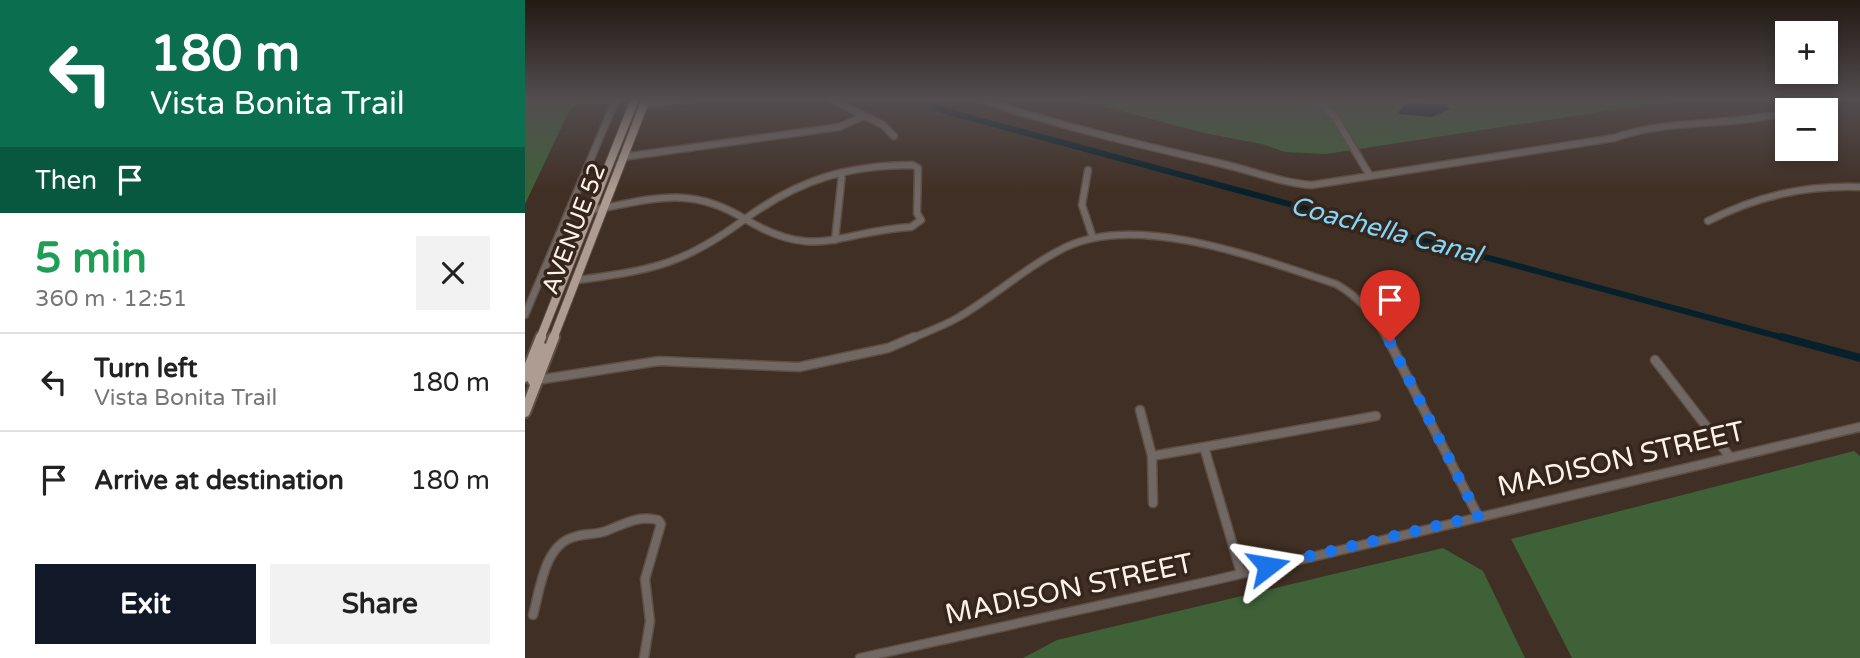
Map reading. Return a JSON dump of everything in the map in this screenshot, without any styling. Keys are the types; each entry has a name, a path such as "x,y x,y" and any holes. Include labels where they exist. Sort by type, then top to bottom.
{"main road":[{"name":"AVENUE 52","path":"525,377 623,130"},
{"name":"AVENUE 52","path":"525,412 634,130"},
{"path":"621,134 623,143 618,157 623,158"},
{"path":"537,380 533,381 532,377 556,314 556,299"}],"street":[{"path":"525,315 603,130"},
{"path":"623,158 820,130"},
{"path":"888,130 894,136"},
{"path":"1082,130 1248,170 1293,184 1334,183 1613,138 1639,130"},
{"path":"1343,130 1370,176"},
{"path":"577,280 639,271 680,259 701,249 744,219 800,183 842,174 909,164 916,166 917,213 921,219 914,226 812,243 774,237 744,219 715,202 682,197 591,210"},
{"path":"1088,170 1082,205 1093,238"},
{"path":"835,240 842,174"},
{"path":"1708,221 1736,205 1768,194 1820,187 1860,187"},
{"path":"537,380 659,361 799,367 888,348 958,318 1044,257 1093,238 1155,234 1185,239 1309,275 1336,284 1354,294 1379,322 1478,516"},
{"path":"1655,359 1730,457"},
{"path":"1140,410 1152,456 1153,503"},
{"path":"1152,456 1375,416"},
{"name":"MADISON STREET","path":"860,658 1241,573 1860,427"},
{"path":"1204,447 1241,573"},
{"path":"533,615 551,557 560,544 575,537 603,533 633,519 658,520 660,530 645,579 650,621 644,658"}],"green space":[{"path":"525,130 560,130 525,204"},
{"path":"1192,130 1485,130 1326,154 1285,152 1262,144"},
{"path":"1854,451 1860,456 1860,658 1572,658 1511,539"},
{"path":"1443,548 1483,571 1525,658 1023,658 1057,640"}],"waterway":[{"name":"Coachella Canal","path":"1014,130 1788,339"},
{"name":"Coachella Canal","path":"1782,337 1860,358"}],"route":[{"path":"1268,566 1478,516 1390,342"}]}
